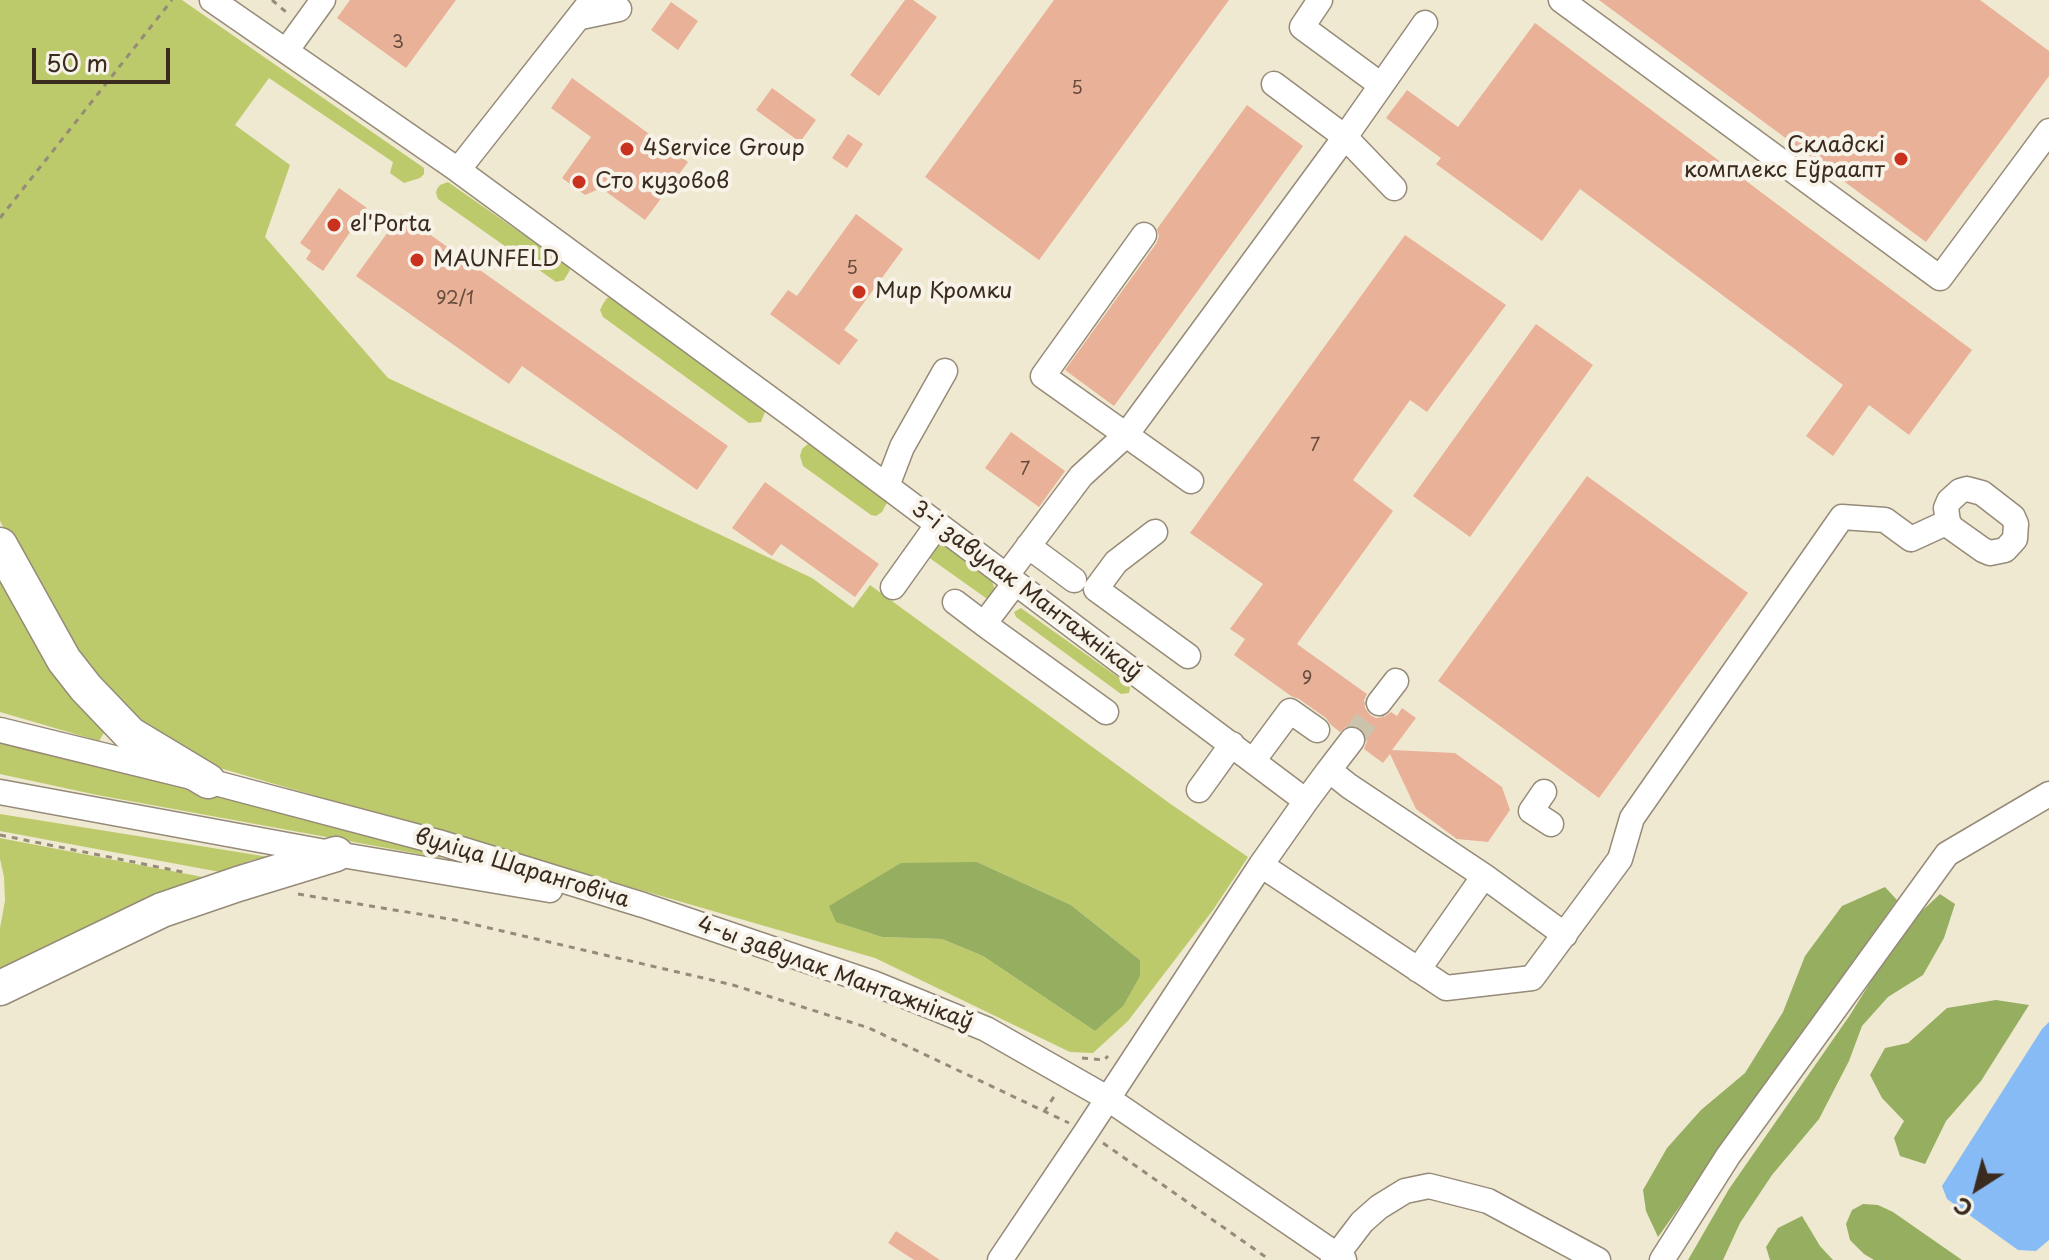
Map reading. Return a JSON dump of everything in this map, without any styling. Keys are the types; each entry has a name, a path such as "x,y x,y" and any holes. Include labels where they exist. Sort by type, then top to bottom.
{"highway":[{"path":"0,545 64,660 86,688 130,734 208,781"},
{"path":"0,988 162,910 336,854"}],"street":[{"name":"3-і завулак Мантажнікаў","path":"212,0 458,170 887,486 1306,801"},
{"path":"286,51 323,0"},
{"path":"1320,0 1302,27 1381,85"},
{"path":"1561,0 1940,278 2049,131"},
{"path":"458,170 587,8 619,9"},
{"path":"984,624 1028,546 1081,476 1126,435 1425,23"},
{"path":"1274,84 1345,137 1394,188"},
{"path":"1144,235 1043,376 1191,481"},
{"path":"887,486 902,447 945,371"},
{"path":"1261,865 1446,988 1532,978 1620,859 1632,818 1842,517 1885,520 1911,539 1948,522"},
{"path":"893,587 938,524"},
{"path":"1071,625 1085,584 1155,532"},
{"path":"1028,546 1188,656"},
{"path":"955,602 1106,712"},
{"path":"1379,703 1396,681"},
{"path":"1253,761 1290,711 1317,730"},
{"name":"вуліца Шаранговіча","path":"0,730 438,842 643,905"},
{"path":"1000,1260 1261,865 1352,740"},
{"path":"1199,790 1232,744"},
{"path":"1329,770 1565,935"},
{"name":"вуліца Шаранговіча","path":"0,792 336,854 643,905"},
{"path":"1544,792 1531,811 1551,824"},
{"path":"1662,1260 1728,1156 1947,854 2049,794"},
{"path":"1418,970 1484,876"},
{"name":"4-ы завулак Мантажнікаў","path":"643,905 873,983 986,1029 1107,1098 1338,1258"},
{"path":"1338,1258 1362,1222 1379,1207 1405,1191 1429,1186 1488,1201 1598,1260"}],"path":[{"path":"0,218 172,0"},
{"path":"0,835 195,875"},
{"path":"298,894 455,920 733,985 869,1028 1070,1124"},
{"path":"1044,1112 1057,1092"},
{"path":"1099,1141 1270,1260"}],"green space":[{"path":"0,0 182,0 424,168 420,178 404,183 390,173 393,162 269,78 235,125 290,165 265,237 388,378 812,578 853,608 870,585 1248,857 1213,910 1128,1021 1093,1053 1070,1052 875,958 185,758 143,733 76,659 0,521","holes":["977,862 1071,905 1140,960 1095,1031 983,956 942,939 882,937 837,922"]},
{"path":"448,182 568,266 570,270 564,280 556,282 438,199 437,189"},
{"path":"613,297 762,404 765,412 761,422 749,423 603,317 600,310 603,304 607,298"},
{"path":"808,444 815,445 888,501 882,512 871,515 803,466 800,456"},
{"path":"942,540 990,575 996,593 990,601 931,559 928,555 937,541"},
{"path":"0,568 105,731 99,741 0,712"},
{"path":"1021,608 1129,685 1129,693 1121,694 1016,617 1014,612"},
{"path":"0,744 98,765 440,855 441,858 97,795 0,774"},
{"path":"0,814 269,857 220,872 0,831"},
{"path":"0,838 208,878 0,979 0,928 5,901"},
{"path":"977,862 1071,905 1140,960 1140,976 1123,1006 1095,1031 983,956 942,939 882,937 836,922 829,906 901,863"},
{"path":"1885,887 1897,900 1658,1237 1646,1211 1643,1190 1667,1148 1701,1110 1745,1073 1783,1012 1805,956 1842,906"},
{"path":"1940,894 1955,904 1944,938 1923,975 1888,997 1862,1026 1849,1061 1819,1119 1772,1175 1740,1223 1723,1260 1688,1260 1729,1189 1850,1015 1904,928"},
{"path":"1996,1000 2029,1005 1981,1081 1946,1121 1925,1164 1900,1156 1894,1138 1904,1121 1882,1098 1870,1075 1885,1048 1908,1043 1947,1008"},
{"path":"1863,1204 1878,1205 1893,1212 1962,1260 1874,1260 1850,1240 1846,1224 1852,1210"},
{"path":"1802,1216 1820,1246 1833,1260 1770,1260 1766,1247 1778,1228"}],"water":[{"path":"2049,1022 2049,1240 2036,1251 2018,1250 1947,1199 1942,1186"}],"building":[{"path":"350,0 456,0 406,68 337,18"},
{"path":"905,0 913,0 937,17 879,96 850,75"},
{"path":"1054,0 1229,0 1039,260 925,177"},
{"name":"Складскі комплекс Еўраапт","path":"1599,0 1980,0 2049,51 2049,76 1926,242"},
{"path":"671,2 698,21 678,50 651,30"},
{"path":"1535,23 1972,350 1909,435 1869,405 1833,456 1806,436 1843,385 1580,189 1542,241 1436,164 1441,158 1386,118 1407,90 1458,127"},
{"name":"4Service Group","path":"572,78 688,162 645,220 601,188 585,195 562,178 591,137 551,108"},
{"path":"772,88 816,120 800,142 756,110"},
{"path":"1247,105 1303,146 1114,406 1065,370 1156,244 1159,236 1157,229"},
{"path":"848,134 863,144 847,168 832,158"},
{"name":"el'Porta","path":"339,188 367,208 323,271 306,259 311,251 300,243"},
{"path":"401,214 728,446 697,490 522,366 509,384 356,276"},
{"path":"856,214 903,249 844,330 858,340 839,365 770,314 788,290 797,296"},
{"path":"1405,235 1506,305 1427,412 1410,400 1353,480 1393,511 1297,644 1367,694 1365,708 1370,715 1384,717 1391,712 1397,716 1402,708 1416,718 1392,750 1455,753 1502,787 1510,810 1488,842 1457,839 1416,809 1390,754 1383,763 1364,749 1367,741 1362,729 1353,725 1340,732 1326,718 1234,655 1245,639 1230,629 1263,584 1190,533"},
{"path":"1536,324 1593,365 1470,537 1413,496"},
{"path":"1011,432 1065,471 1039,507 985,468"},
{"path":"1587,476 1748,593 1599,798 1438,681"},
{"path":"765,482 879,564 855,597 781,544 772,556 732,528"},
{"path":"896,1231 940,1260 914,1260 888,1243"}],"tunnel":[{"path":"1352,740 1379,703"}],"place":[{"name":"4Service Group","path":"627,149"},
{"name":"Складскі комплекс Еўраапт","path":"1901,159"},
{"name":"Сто кузовов","path":"579,182"},
{"name":"el'Porta","path":"334,225"},
{"name":"MAUNFELD","path":"417,260"},
{"name":"Мир Кромки","path":"859,292"}]}
